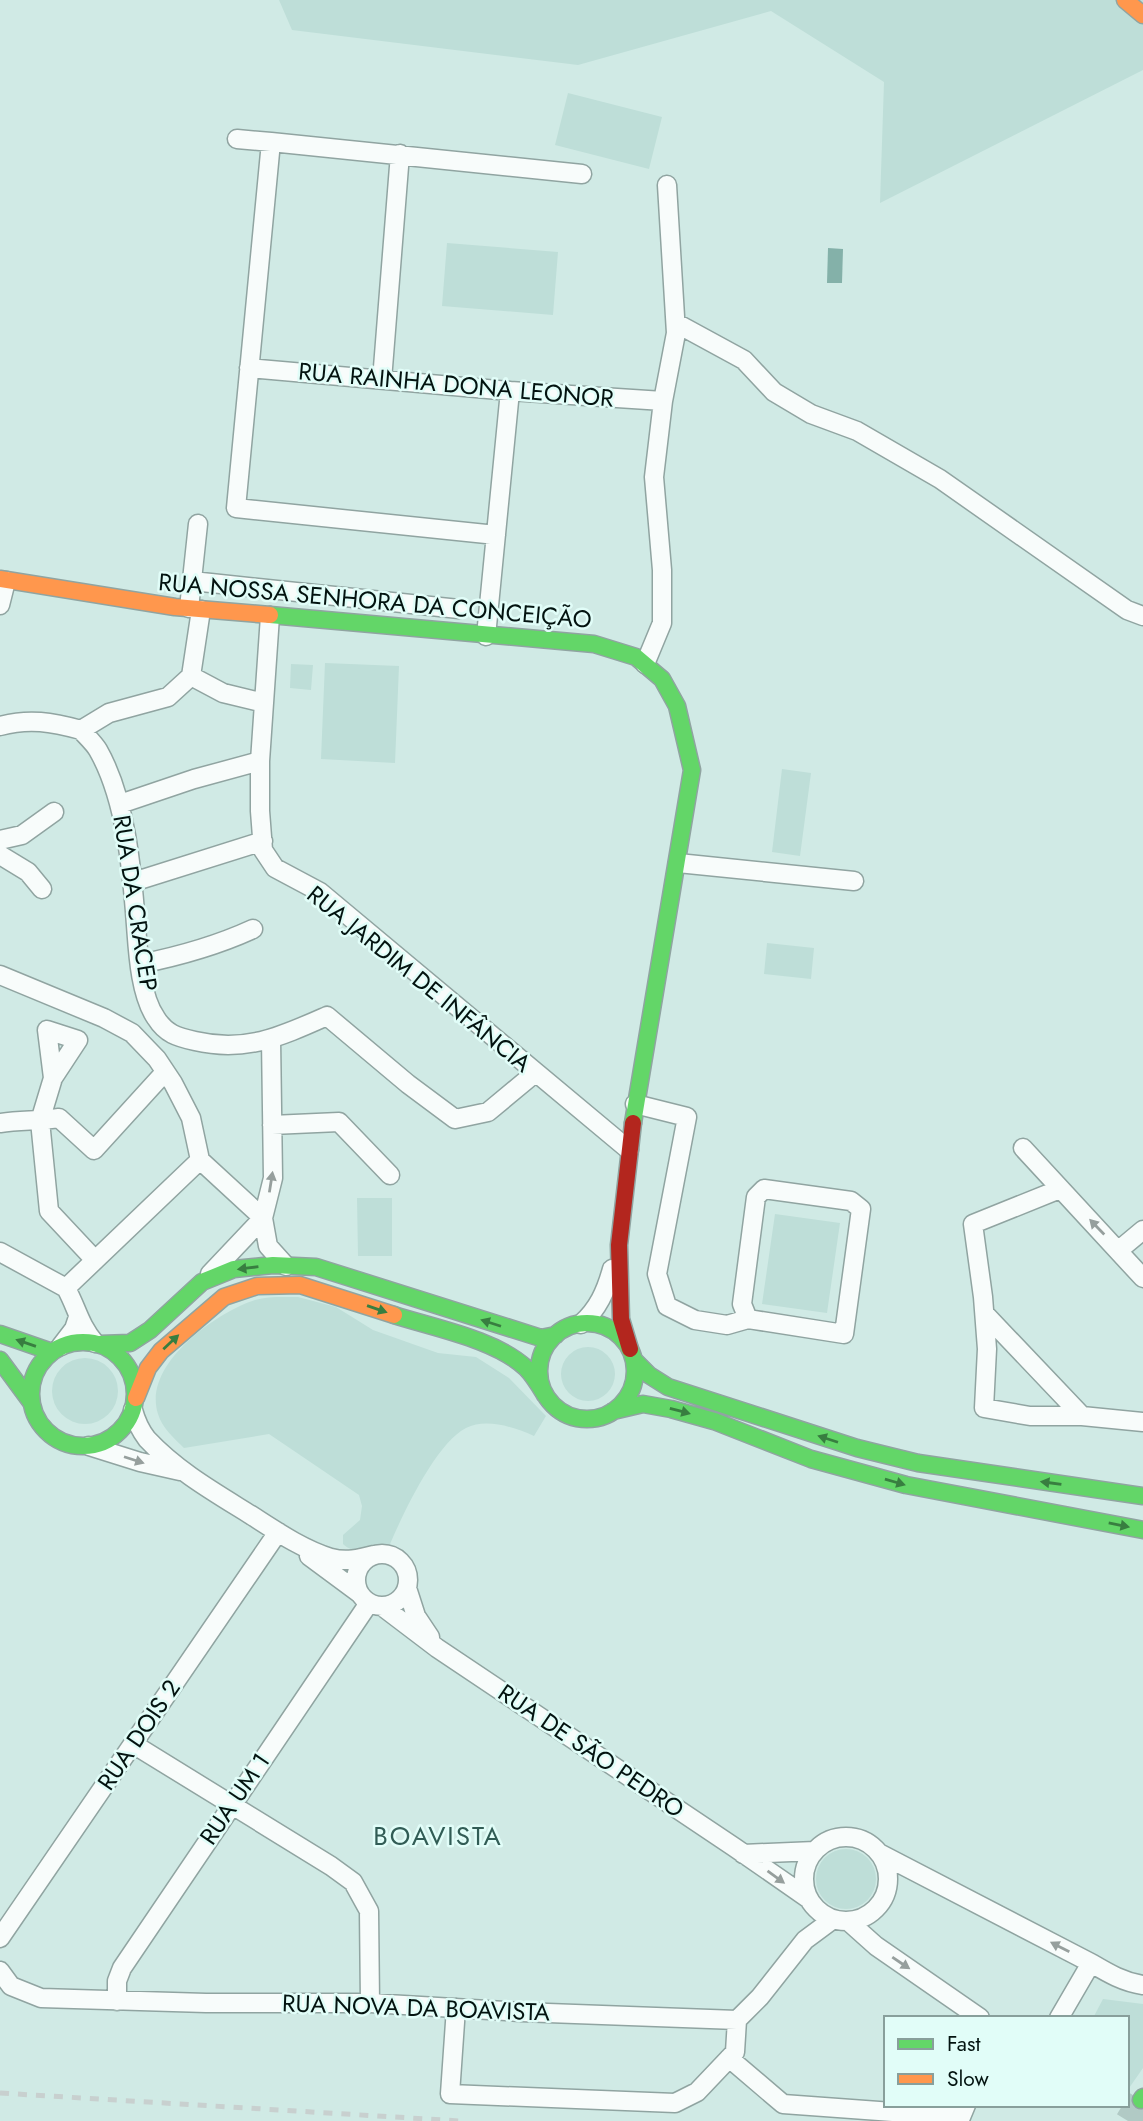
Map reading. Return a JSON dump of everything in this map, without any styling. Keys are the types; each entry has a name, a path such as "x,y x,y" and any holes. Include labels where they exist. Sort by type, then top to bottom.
{"main road":[{"path":"1125,0 1143,15"},
{"name":"RUA NOSSA SENHORA DA CONCEIÇÃO","path":"3,580 195,609 594,644 636,656 668,684 683,720 692,770 635,1104 619,1245 621,1319 632,1354"},
{"path":"31,1402 34,1374 41,1362 56,1349 76,1342 130,1343 150,1330 202,1282 234,1269 273,1265 316,1267 541,1338 556,1335"},
{"path":"0,1360 31,1402 40,1424 50,1434 63,1442 89,1446 103,1442 126,1424 148,1368 161,1351 224,1297 257,1286 300,1285 485,1344 514,1358 533,1372 545,1395 557,1409 572,1417 594,1419 643,1404 671,1409 714,1421 811,1459 906,1485 1143,1530"},
{"path":"545,1395 540,1379 540,1363 545,1348 565,1329 581,1324 594,1324 610,1329 619,1336 649,1375 668,1387 857,1448 918,1463 1143,1496"},
{"path":"0,1334 56,1349"},
{"path":"97,1343 115,1352 127,1365 134,1381 134,1404"},
{"path":"613,1412 624,1402 632,1388 635,1374 632,1354"}],"street":[{"path":"237,139 582,174"},
{"path":"271,142 236,508 496,535"},
{"path":"382,380 400,154"},
{"path":"645,664 662,623 662,570 654,477 676,323 667,185"},
{"path":"676,323 744,360 774,392 802,409 857,430 940,479 1127,610 1143,617"},
{"name":"RUA RAINHA DONA LEONOR","path":"249,368 510,391 663,401"},
{"path":"486,636 510,391"},
{"path":"0,726 14,722 52,721 81,730 109,713 168,697 191,676 195,609 192,581 198,524"},
{"path":"0,605 3,580"},
{"path":"192,581 459,609"},
{"path":"384,627 386,602"},
{"name":"RUA JARDIM DE INFÂNCIA","path":"270,616 260,761 260,811 263,850 275,868 320,892 629,1150"},
{"path":"191,676 223,693 264,703"},
{"name":"RUA DA CRACEP","path":"81,730 98,749 120,804 133,882 139,964 155,1017 171,1035 207,1044 244,1046 271,1039 327,1016 455,1119 488,1112 534,1073"},
{"path":"120,804 194,779 260,761"},
{"path":"0,840 22,835 54,812"},
{"path":"133,882 263,841"},
{"path":"0,855 28,872 41,889"},
{"path":"678,863 854,881"},
{"path":"139,964 180,956 219,944 253,929"},
{"path":"0,975 104,1018 132,1033 157,1059 191,1118 200,1160 263,1218"},
{"path":"271,1039 273,1178 263,1218 268,1246 286,1266"},
{"path":"0,1123 59,1118 94,1150 165,1072"},
{"path":"53,1078 40,1121 49,1211 94,1259"},
{"path":"635,1104 687,1117 657,1273 667,1306 695,1320 727,1325 748,1319 844,1334 861,1209 851,1200 764,1189 756,1197 742,1304 748,1319"},
{"path":"272,1125 340,1122 390,1175"},
{"path":"1023,1148 1143,1278"},
{"path":"66,1287 200,1160"},
{"path":"1060,1189 973,1224 985,1314 987,1349 984,1408 1030,1416 1082,1416 1143,1422"},
{"path":"202,1282 263,1218"},
{"path":"1119,1250 1143,1230"},
{"path":"581,1324 591,1315 606,1291 619,1245"},
{"path":"0,1252 66,1287 74,1301 83,1330 97,1343"},
{"path":"985,1314 1082,1416"},
{"path":"56,1349 74,1329 78,1317"},
{"path":"134,1404 138,1426 146,1438 180,1471 298,1545 346,1561 374,1555 396,1557 407,1572 407,1588 416,1616 438,1648"},
{"path":"89,1446 142,1463 180,1471"},
{"name":"RUA DE SÃO PEDRO","path":"278,1532 370,1601 812,1903"},
{"name":"RUA DOIS 2","path":"0,1938 278,1532"},
{"path":"374,1555 366,1559 358,1570 356,1586 370,1601 394,1603 402,1597 407,1588"},
{"name":"RUA UM 1","path":"117,2001 117,1981 122,1968 370,1601"},
{"path":"133,1744 353,1882 369,1911 370,2003"},
{"path":"977,2016 812,1903 805,1887 804,1874 815,1851 826,1842 839,1838 866,1842 880,1853 1108,1974 1143,1985"},
{"path":"743,1854 815,1851"},
{"path":"456,2008 450,2094 675,2103 697,2092 735,2052 737,2020 760,1997 805,1940 840,1921 870,1914 885,1897 889,1874 880,1853"},
{"path":"805,1940 812,1903"},
{"path":"1060,2016 1091,1963"},
{"name":"RUA NOVA DA BOAVISTA","path":"0,1971 11,1986 41,1998 370,2003 737,2020"},
{"path":"729,2058 783,2104 961,2117 965,2107"}],"shaded area":[{"path":"279,0 1143,0 1143,70 880,203 884,82 771,11 578,65 292,30"},
{"path":"568,93 662,117 649,169 555,145"},
{"path":"447,243 558,252 553,315 442,306"},
{"path":"828,248 843,249 842,283 827,283"},
{"path":"325,663 399,666 395,763 321,759"},
{"path":"291,664 313,665 311,690 290,688"},
{"path":"782,769 811,773 800,856 772,852"},
{"path":"767,943 814,948 811,979 764,974"},
{"path":"357,1198 392,1198 392,1256 358,1256"},
{"path":"775,1214 840,1223 827,1313 762,1304"},
{"path":"298,1297 336,1307 373,1330 438,1353 476,1357 509,1378 546,1416 534,1436 491,1424 466,1428 443,1448 432,1463 390,1544 360,1551 348,1548 343,1544 343,1535 360,1520 362,1506 359,1495 269,1434 184,1448 165,1428 158,1414 156,1396 161,1377 171,1360 203,1329 221,1316 255,1300"},
{"path":"588,1347 607,1355 615,1374 607,1393 588,1401 569,1393 561,1374 569,1355"},
{"path":"78,1358 92,1358 104,1363 113,1372 118,1391 116,1404 109,1415 92,1424 78,1424 66,1419 57,1410 52,1398 52,1384 57,1372 66,1363"},
{"path":"846,1849 863,1854 871,1862 876,1879 871,1896 863,1904 846,1909 829,1904 821,1896 816,1879 821,1862 829,1854"},
{"path":"1103,1999 1143,2004 1143,2068 1129,2088 1129,2016 1094,2016"}],"tunnel":[{"path":"1128,2121 1141,2100"}],"railway":[{"path":"0,2093 460,2121"}],"traffic: fast":[{"path":"270,615 594,644 636,657 662,679 677,706 692,770 633,1123"},
{"path":"100,1344 130,1343 150,1330 202,1282 234,1269 273,1265 316,1267 541,1338 556,1335"},
{"path":"394,1315 498,1349 526,1368 545,1395"},
{"path":"587,1323 605,1327 621,1337 631,1353 635,1371 631,1389 621,1405 605,1415 587,1419 569,1415 553,1405 543,1389 539,1371 543,1353 553,1337 569,1327 587,1323"},
{"path":"0,1334 52,1352"},
{"path":"83,1342 103,1346 120,1357 131,1374 135,1394 131,1414 120,1431 103,1442 83,1446 63,1442 46,1431 35,1414 31,1394 35,1374 46,1357 63,1346 83,1342"},
{"path":"0,1360 31,1402"},
{"path":"634,1360 649,1375 668,1387 857,1448 918,1463 1143,1496"},
{"path":"613,1411 643,1404 671,1409 714,1421 811,1459 906,1485 1143,1530"}],"traffic: slow":[{"path":"1125,0 1143,15"},
{"path":"0,579 175,607 270,615"},
{"path":"136,1398 148,1368 161,1351 224,1297 257,1286 300,1285 394,1315"}],"traffic: jam":[{"path":"630,1349 621,1319 619,1245 633,1123"}],"district":[{"name":"BOAVISTA","path":"438,1836"}]}
